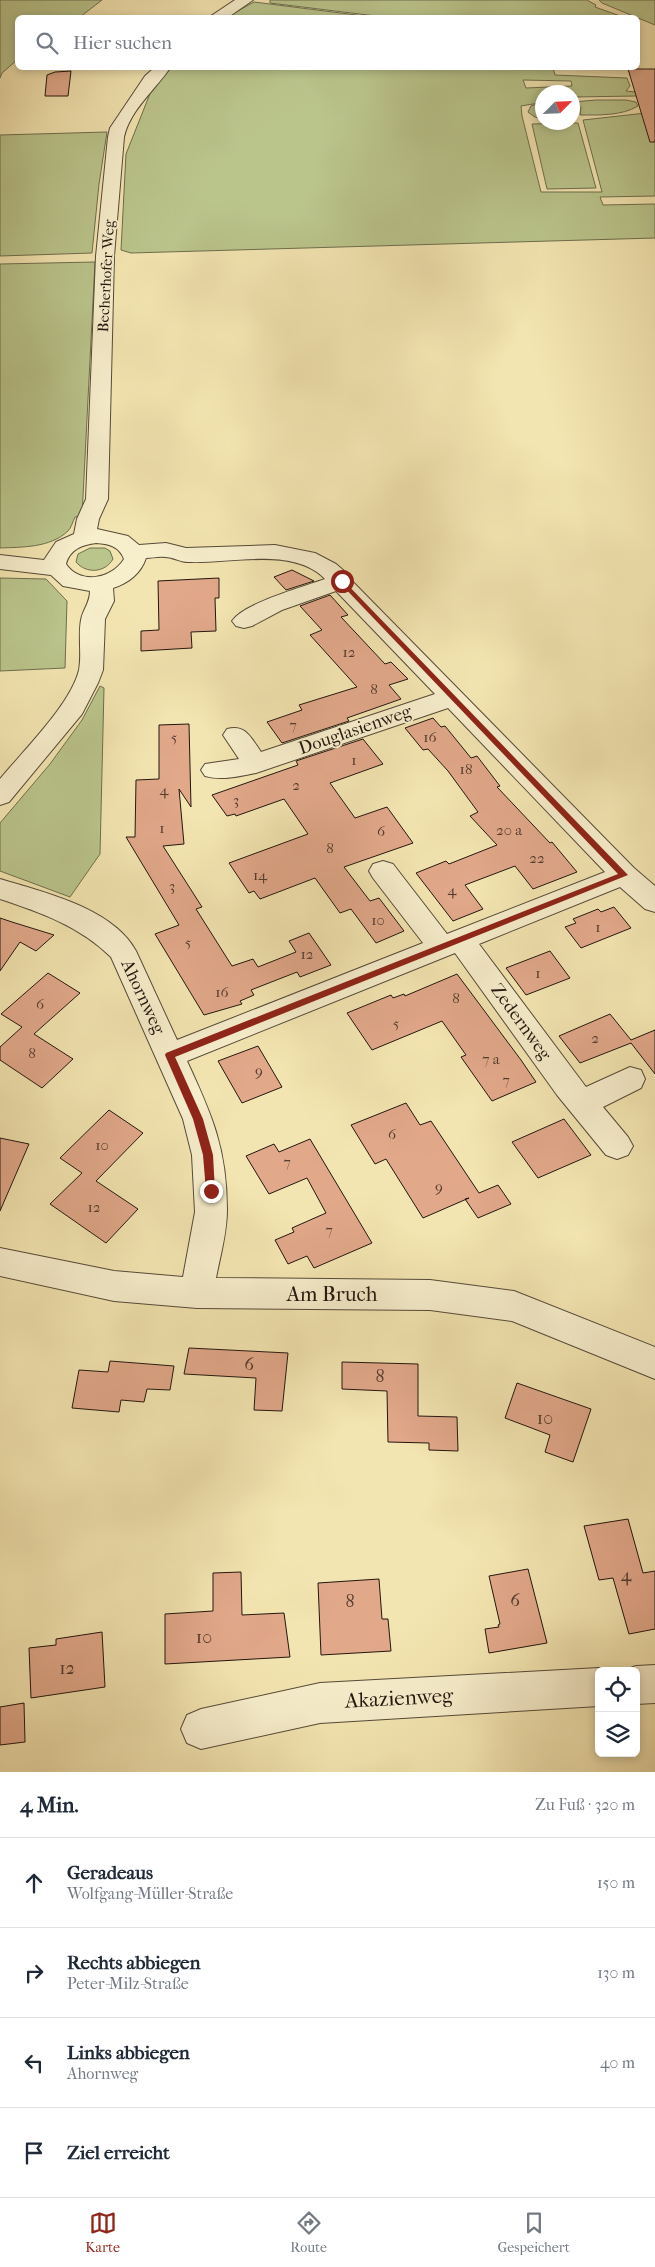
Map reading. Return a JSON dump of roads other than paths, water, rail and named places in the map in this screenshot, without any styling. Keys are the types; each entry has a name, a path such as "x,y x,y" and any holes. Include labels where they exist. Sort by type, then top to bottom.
{"street":[{"path":"220,15 246,0"},
{"name":"Becherhofer Weg","path":"96,537 88,519 98,500 105,256 116,137 118,128 150,79 160,70"},
{"path":"58,561 74,540 96,537 124,542 133,559"},
{"path":"133,559 166,562 186,555 275,552 306,558 328,569 342,581 624,875 655,902"},
{"path":"58,561 70,580 91,583 121,577 133,559"},
{"path":"3,562 58,561"},
{"path":"244,621 274,605 342,581"},
{"path":"2,789 73,708 86,684 91,670 93,619 102,601 91,583"},
{"name":"Douglasienweg","path":"214,770 238,769 256,764 453,697"},
{"path":"236,735 256,764"},
{"name":"Zedernweg","path":"383,871 452,944 617,1146"},
{"path":"170,1055 624,875"},
{"name":"Ahornweg","path":"0,889 69,911 108,936 122,951 198,1119 208,1155 212,1212 197,1293"},
{"path":"582,1103 630,1079"},
{"name":"Am Bruch","path":"0,1262 114,1286 197,1293 430,1295 514,1306 655,1363"},
{"path":"640,1686 655,1684"},
{"name":"Akazienweg","path":"201,1729 320,1702 595,1688"}]}
